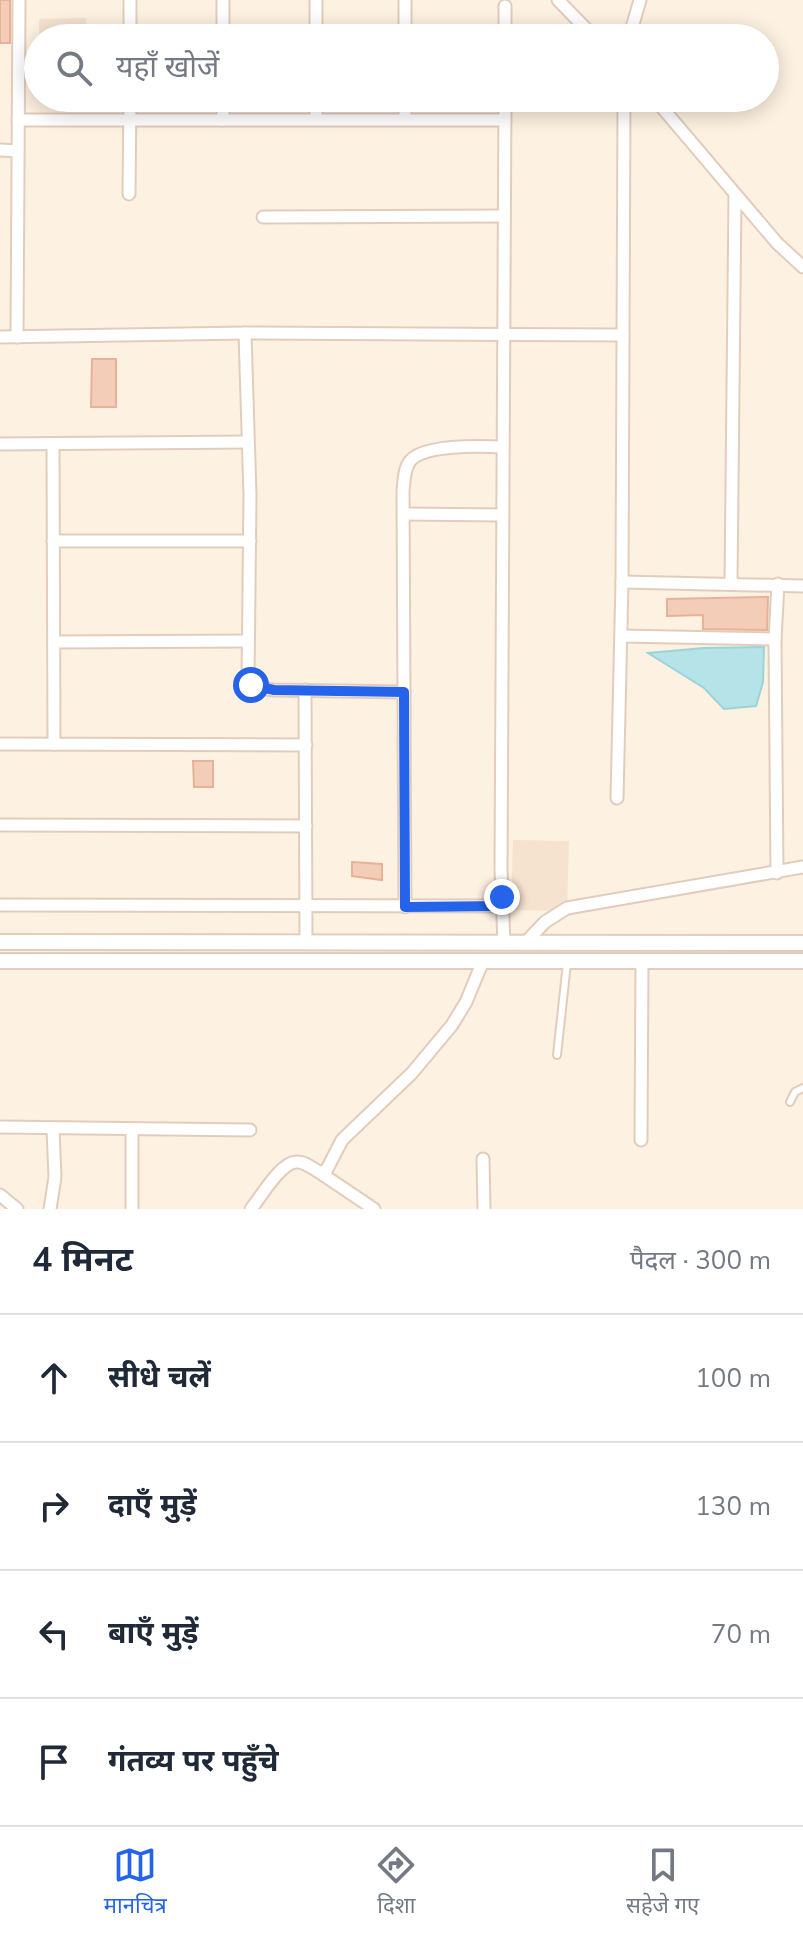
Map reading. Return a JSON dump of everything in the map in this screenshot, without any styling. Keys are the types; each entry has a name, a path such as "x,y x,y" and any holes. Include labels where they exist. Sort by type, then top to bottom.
{"street":[{"path":"17,337 19,0"},
{"path":"130,0 130,24"},
{"path":"223,0 223,24"},
{"path":"316,0 316,24"},
{"path":"405,0 405,24"},
{"path":"558,0 581,24"},
{"path":"633,24 640,0"},
{"path":"505,6 505,24"},
{"path":"129,194 131,112"},
{"path":"223,112 223,120"},
{"path":"316,112 316,118"},
{"path":"405,112 405,119"},
{"path":"504,943 502,447 505,112"},
{"path":"617,798 622,582 624,112"},
{"path":"666,112 777,243 803,267"},
{"path":"18,120 505,120"},
{"path":"0,150 18,151"},
{"path":"731,584 735,195"},
{"path":"263,217 504,216"},
{"path":"0,337 245,333 623,335"},
{"path":"245,333 250,541 246,671 251,685 259,688 404,692"},
{"path":"0,444 247,442"},
{"path":"53,444 54,744"},
{"path":"405,907 405,472 409,462 424,451 502,447"},
{"path":"404,514 502,515"},
{"path":"53,541 250,541"},
{"path":"622,582 803,586"},
{"path":"777,873 775,639 778,584"},
{"path":"621,636 775,639"},
{"path":"54,642 247,641"},
{"path":"305,690 306,942"},
{"path":"0,744 306,745"},
{"path":"0,825 306,826"},
{"path":"525,943 545,922 567,908 803,867"},
{"path":"0,905 502,906"},
{"path":"0,942 803,943"},
{"path":"641,1140 642,960"},
{"path":"0,961 803,961"},
{"path":"319,1172 326,1171 347,1135 412,1073 452,1025 466,1002 483,961"},
{"path":"0,1127 250,1130"},
{"path":"50,1209 55,1177 53,1129"},
{"path":"132,1129 132,1209"},
{"path":"483,1159 484,1209"},
{"path":"251,1209 279,1172 291,1162 302,1162 374,1209"},
{"path":"0,1195 17,1209"}],"lane":[{"path":"557,1055 567,960"},
{"path":"790,1102 795,1092 803,1088"}],"shaded area":[{"path":"86,18 86,24 39,24 39,19"},
{"path":"513,840 569,841 567,911 511,910"}],"water":[{"path":"764,647 763,682 756,706 724,709 704,688 648,653 704,648"}],"building":[{"path":"0,0 10,0 10,43 0,43"},
{"path":"92,359 116,359 116,407 91,407"},
{"path":"768,597 767,630 703,629 703,615 667,616 667,599"},
{"path":"193,761 213,761 213,787 194,787"},
{"path":"352,862 382,864 382,880 352,876"}],"route":[{"path":"251,685 274,690 404,692 405,907 502,906 502,897"}]}
